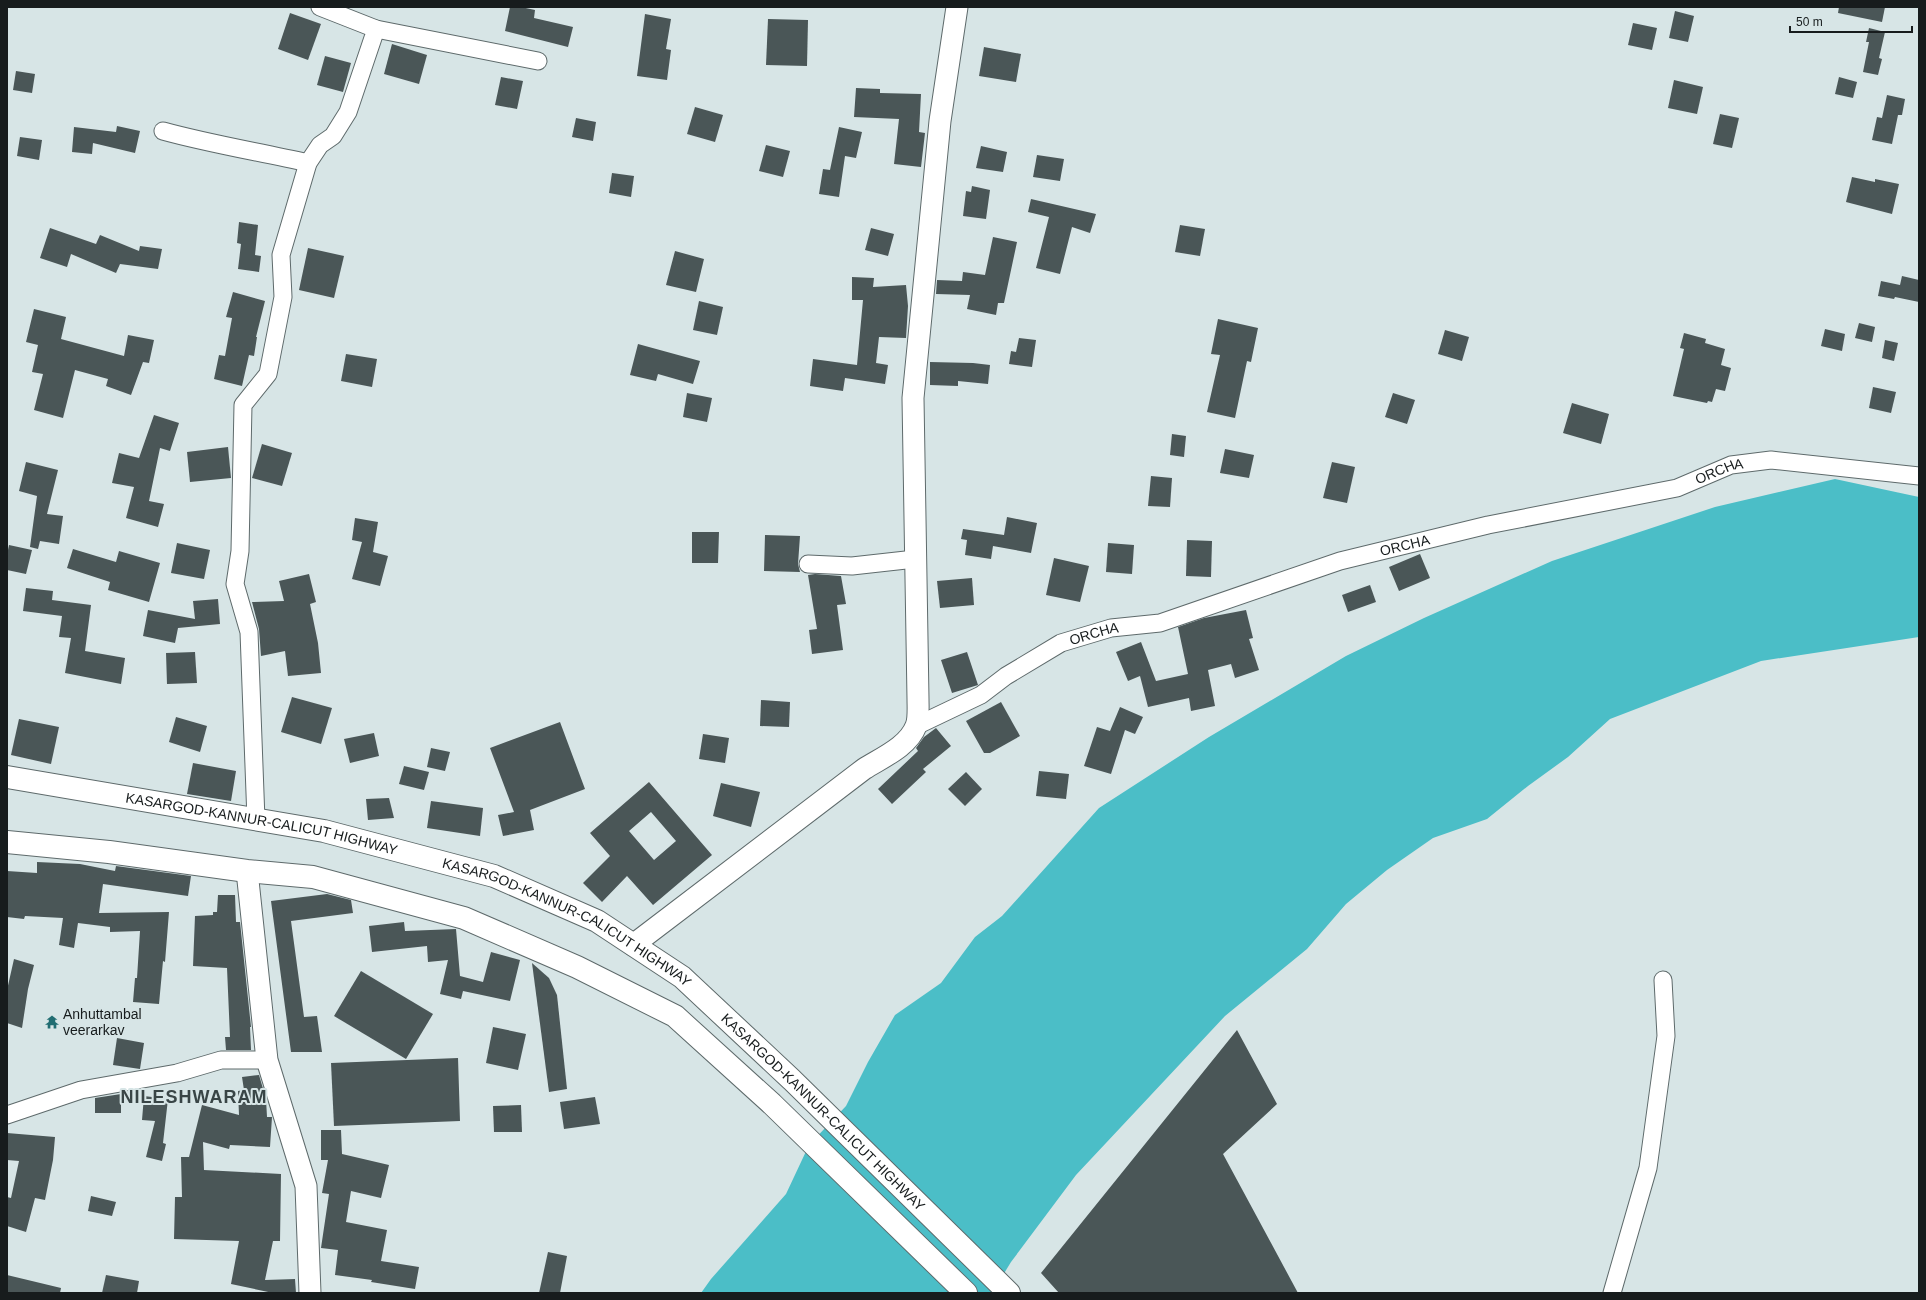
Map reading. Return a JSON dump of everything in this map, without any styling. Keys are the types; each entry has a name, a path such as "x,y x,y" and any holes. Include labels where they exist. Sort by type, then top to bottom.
{"highway":[{"name":"KASARGOD-KANNUR-CALICUT HIGHWAY","path":"7,777 324,831 494,876 597,921 682,977 792,1080 1009,1293"},
{"path":"7,842 109,852 246,871 313,877 464,918 577,967 675,1016 772,1104 966,1293"}],"main road":[{"path":"633,945 864,769 897,748 907,740 916,726 918,699 913,398 940,121 957,7"},
{"path":"246,871 268,1060 306,1186 310,1293"}],"street":[{"path":"320,7 376,29 538,61"},
{"path":"256,820 249,632 235,584 240,551 243,405 268,374 283,297 281,255 308,163 320,145 332,136 348,112 376,29"},
{"path":"163,131 193,139 308,163"},
{"name":"ORCHA","path":"916,726 981,695 1006,676 1061,643 1111,628 1160,623 1340,561 1488,525 1677,488 1731,465 1771,460 1919,476"},
{"path":"808,564 852,566 915,559"},
{"path":"1612,1293 1648,1168 1666,1036 1663,980"},
{"path":"7,1115 81,1090 177,1073 222,1060 268,1060"}],"water":[{"path":"1835,479 1919,497 1919,637 1761,661 1610,719 1568,757 1528,786 1487,819 1433,838 1387,870 1346,904 1307,949 1225,1016 1076,1175 1011,1262 992,1293 701,1293 711,1279 786,1194 809,1145 846,1106 868,1062 895,1015 941,983 975,937 1002,916 1099,808 1209,737 1346,656 1424,618 1552,561 1715,507"}],"building":[{"path":"510,7 521,7 535,10 534,18 573,27 568,47 505,31"},
{"path":"1839,7 1885,7 1882,22 1838,13"},
{"path":"1675,11 1694,16 1688,42 1669,38"},
{"path":"290,13 321,24 308,60 278,49"},
{"path":"645,14 671,19 666,49 671,50 667,80 637,76"},
{"path":"768,19 808,20 807,66 766,65"},
{"path":"1633,23 1657,28 1652,50 1628,45"},
{"path":"1869,28 1885,32 1879,58 1882,59 1878,75 1863,72 1869,42 1866,42"},
{"path":"392,44 427,55 419,84 384,74"},
{"path":"984,47 1021,54 1016,82 979,76"},
{"path":"325,56 351,63 343,92 317,85"},
{"path":"16,71 35,74 32,93 13,90"},
{"path":"501,77 523,81 517,109 495,105"},
{"path":"1839,77 1857,82 1853,98 1835,94"},
{"path":"1674,80 1703,87 1697,114 1668,108"},
{"path":"856,88 880,89 880,93 921,94 919,132 925,133 921,167 894,164 899,119 854,117"},
{"path":"1887,95 1905,99 1902,115 1898,115 1892,144 1872,140 1877,117 1882,118"},
{"path":"695,107 723,115 715,142 687,134"},
{"path":"1720,114 1739,118 1732,148 1713,144"},
{"path":"576,118 596,122 593,141 572,137"},
{"path":"117,126 140,131 135,153 93,143 92,154 72,152 74,127 116,132"},
{"path":"839,127 862,132 856,158 845,156 839,197 819,194 823,169 830,170"},
{"path":"20,137 42,140 39,160 17,156"},
{"path":"766,145 790,151 783,177 759,171"},
{"path":"981,146 1007,152 1003,172 976,168"},
{"path":"1037,155 1064,159 1060,181 1033,177"},
{"path":"612,173 634,176 631,197 609,193"},
{"path":"1852,177 1875,182 1875,179 1899,184 1892,214 1846,202"},
{"path":"972,186 990,190 986,219 963,216 966,191 971,192"},
{"path":"1031,199 1096,214 1090,233 1072,227 1060,274 1036,268 1049,217 1028,212"},
{"path":"239,222 258,225 255,255 261,256 259,272 238,269 241,244 237,243"},
{"path":"1180,225 1205,229 1200,256 1175,252"},
{"path":"50,228 96,244 100,235 139,251 140,246 162,249 158,269 120,264 116,273 71,254 67,267 40,258"},
{"path":"871,228 894,234 888,256 865,250"},
{"path":"993,237 1017,242 1004,303 998,303 996,315 967,309 970,295 936,294 937,280 962,281 963,272 985,275"},
{"path":"308,248 344,256 334,298 299,290"},
{"path":"675,251 704,259 696,292 666,285"},
{"path":"1902,276 1919,280 1919,302 1895,297 1894,299 1878,296 1881,281 1900,285"},
{"path":"852,277 874,278 873,287 906,285 908,306 906,338 879,337 876,363 888,365 885,384 845,378 843,391 810,386 813,359 857,365 863,300 852,300"},
{"path":"233,292 265,301 256,337 254,356 249,355 242,386 214,379 219,355 225,356 232,318 226,317"},
{"path":"699,301 723,307 717,335 693,330"},
{"path":"34,309 66,317 61,339 124,356 128,335 154,340 149,363 143,362 131,395 106,386 108,379 75,370 63,418 34,410 43,374 32,372 38,345 26,342"},
{"path":"1218,319 1258,328 1251,362 1247,361 1235,418 1207,412 1220,355 1211,354"},
{"path":"1859,323 1875,327 1872,342 1855,338"},
{"path":"1825,329 1845,334 1842,351 1821,346"},
{"path":"1445,330 1469,337 1462,361 1438,354"},
{"path":"1684,333 1706,339 1705,343 1725,349 1721,365 1731,368 1725,391 1716,389 1712,402 1708,401 1707,403 1673,396 1684,349 1680,348"},
{"path":"1019,338 1036,340 1032,367 1009,364 1011,351 1016,352"},
{"path":"1885,340 1898,343 1894,361 1882,358"},
{"path":"638,344 700,361 693,384 658,374 656,381 630,375"},
{"path":"346,354 377,359 372,387 341,381"},
{"path":"930,362 990,365 988,384 958,381 958,386 930,385"},
{"path":"1873,387 1896,392 1891,413 1869,408"},
{"path":"687,393 712,398 707,422 683,417"},
{"path":"1393,393 1415,400 1407,424 1385,417"},
{"path":"1572,403 1609,414 1601,444 1563,433"},
{"path":"154,415 179,423 170,451 160,448 149,501 164,504 158,527 126,518 134,487 112,483 119,453 139,458"},
{"path":"1172,434 1186,436 1184,457 1170,455"},
{"path":"262,444 292,453 282,486 252,478"},
{"path":"228,447 231,478 190,482 187,452"},
{"path":"1225,449 1254,455 1249,478 1220,473"},
{"path":"26,462 58,470 47,514 63,516 59,544 40,541 38,549 30,547 37,496 19,491"},
{"path":"1332,462 1355,467 1347,503 1323,498"},
{"path":"1151,476 1172,478 1170,507 1148,506"},
{"path":"1007,517 1037,523 1031,553 993,546 991,559 965,555 967,540 961,539 963,529 1004,535"},
{"path":"355,518 378,522 373,552 388,556 380,586 352,579 362,542 352,540"},
{"path":"692,532 719,532 718,563 692,563"},
{"path":"765,535 800,536 798,564 800,572 764,571"},
{"path":"1187,540 1212,541 1211,577 1186,576"},
{"path":"177,543 210,550 204,579 171,573"},
{"path":"1108,543 1134,545 1132,574 1106,572"},
{"path":"9,545 32,550 26,574 7,570"},
{"path":"73,549 116,562 119,551 160,563 149,602 108,590 110,582 67,568"},
{"path":"1420,554 1430,578 1399,591 1389,567"},
{"path":"1054,558 1089,566 1080,602 1046,595"},
{"path":"309,574 316,602 310,604 318,643 321,673 288,676 285,651 261,656 259,629 252,602 284,601 279,581"},
{"path":"815,574 841,576 846,604 837,605 843,650 812,654 809,630 817,629 808,575"},
{"path":"972,578 974,605 940,608 937,581"},
{"path":"1370,585 1376,602 1348,612 1342,595"},
{"path":"26,588 53,591 52,600 91,605 85,651 125,658 121,684 65,673 71,638 59,637 62,616 23,611"},
{"path":"218,599 220,624 178,628 175,643 143,636 148,610 195,619 193,601"},
{"path":"1246,610 1253,638 1249,639 1259,670 1235,678 1231,664 1208,670 1215,706 1191,711 1189,698 1148,707 1140,676 1128,681 1116,652 1141,642 1156,681 1188,674 1178,627 1204,618"},
{"path":"195,652 197,683 167,684 166,653"},
{"path":"967,652 978,685 952,693 941,660"},
{"path":"292,697 332,708 321,744 281,732"},
{"path":"761,700 790,702 789,727 760,726"},
{"path":"1001,702 1020,736 990,753 984,753 966,721"},
{"path":"1120,707 1143,717 1135,734 1125,730 1111,774 1084,766 1097,727 1110,731"},
{"path":"176,717 207,726 200,752 169,742"},
{"path":"19,719 59,727 51,764 11,755"},
{"path":"560,722 585,789 530,810 534,830 503,836 498,815 514,812 490,748"},
{"path":"936,728 951,746 923,769 926,772 892,804 878,789 918,751 916,748 924,737"},
{"path":"374,733 379,756 350,763 344,739"},
{"path":"703,734 729,738 725,763 699,759"},
{"path":"431,748 450,752 445,771 427,767"},
{"path":"193,763 236,771 231,801 187,794"},
{"path":"404,766 429,772 424,790 399,784"},
{"path":"1039,771 1069,774 1066,799 1036,796"},
{"path":"966,772 982,789 965,806 948,789"},
{"path":"649,782 712,855 653,905 627,876 602,902 583,883 610,856 590,833","holes":["651,812 676,841 654,860 629,831"]},
{"path":"721,783 760,792 751,827 713,816"},
{"path":"389,798 394,818 368,820 366,799"},
{"path":"431,801 483,808 480,836 427,828"},
{"path":"37,862 80,864 115,871 116,866 191,876 188,896 103,884 99,913 169,912 165,962 163,961 159,1004 133,1002 135,978 137,978 140,931 110,932 110,927 78,923 74,948 59,945 63,918 25,916 24,919 7,917 7,871 37,873"},
{"path":"327,894 351,900 353,913 291,921 304,1017 317,1016 322,1052 291,1052 271,901"},
{"path":"218,895 235,895 236,922 240,922 251,1027 251,1050 226,1050 225,1037 230,1037 227,968 193,966 195,916 213,915 213,912 217,912"},
{"path":"404,922 405,931 456,929 460,976 483,982 491,952 520,960 510,1001 463,991 461,999 440,994 448,960 428,962 427,946 372,952 369,926"},
{"path":"14,959 34,965 28,989 22,1028 7,1023 7,990"},
{"path":"532,963 549,978 557,995 567,1089 549,1092"},
{"path":"361,971 433,1014 406,1059 334,1016"},
{"path":"493,1027 526,1034 518,1070 486,1063"},
{"path":"1237,1030 1277,1104 1223,1154 1298,1293 1059,1293 1041,1273"},
{"path":"117,1038 144,1043 140,1069 113,1065"},
{"path":"458,1058 460,1121 334,1126 331,1063"},
{"path":"259,1075 266,1099 267,1117 272,1117 270,1147 230,1145 229,1149 203,1142 204,1170 281,1174 280,1241 273,1241 265,1280 295,1279 296,1293 273,1293 231,1284 239,1241 174,1239 175,1197 182,1197 181,1157 189,1157 202,1105 239,1115 238,1091 244,1090 242,1077"},
{"path":"121,1094 121,1113 95,1113 95,1098"},
{"path":"144,1096 168,1099 163,1143 166,1144 162,1161 146,1157 155,1121 142,1120"},
{"path":"595,1097 600,1124 564,1129 560,1102"},
{"path":"521,1105 522,1132 494,1132 493,1106"},
{"path":"321,1130 341,1130 342,1154 389,1165 381,1198 351,1191 346,1222 387,1230 381,1261 419,1267 415,1289 371,1282 372,1280 335,1275 338,1250 321,1248 329,1194 322,1193 328,1160 321,1160"},
{"path":"7,1133 55,1137 53,1160 45,1200 35,1198 26,1232 7,1226 7,1197 11,1198 19,1161 7,1160"},
{"path":"91,1196 116,1202 112,1216 88,1211"},
{"path":"548,1252 567,1256 560,1293 539,1293"},
{"path":"7,1275 61,1288 60,1293 7,1293"},
{"path":"106,1275 139,1281 137,1293 102,1293"}],"place":[{"name":"Anhuttambal veerarkav","path":"52,1022"}],"district":[{"name":"NILESHWARAM","path":"194,1097"}]}
